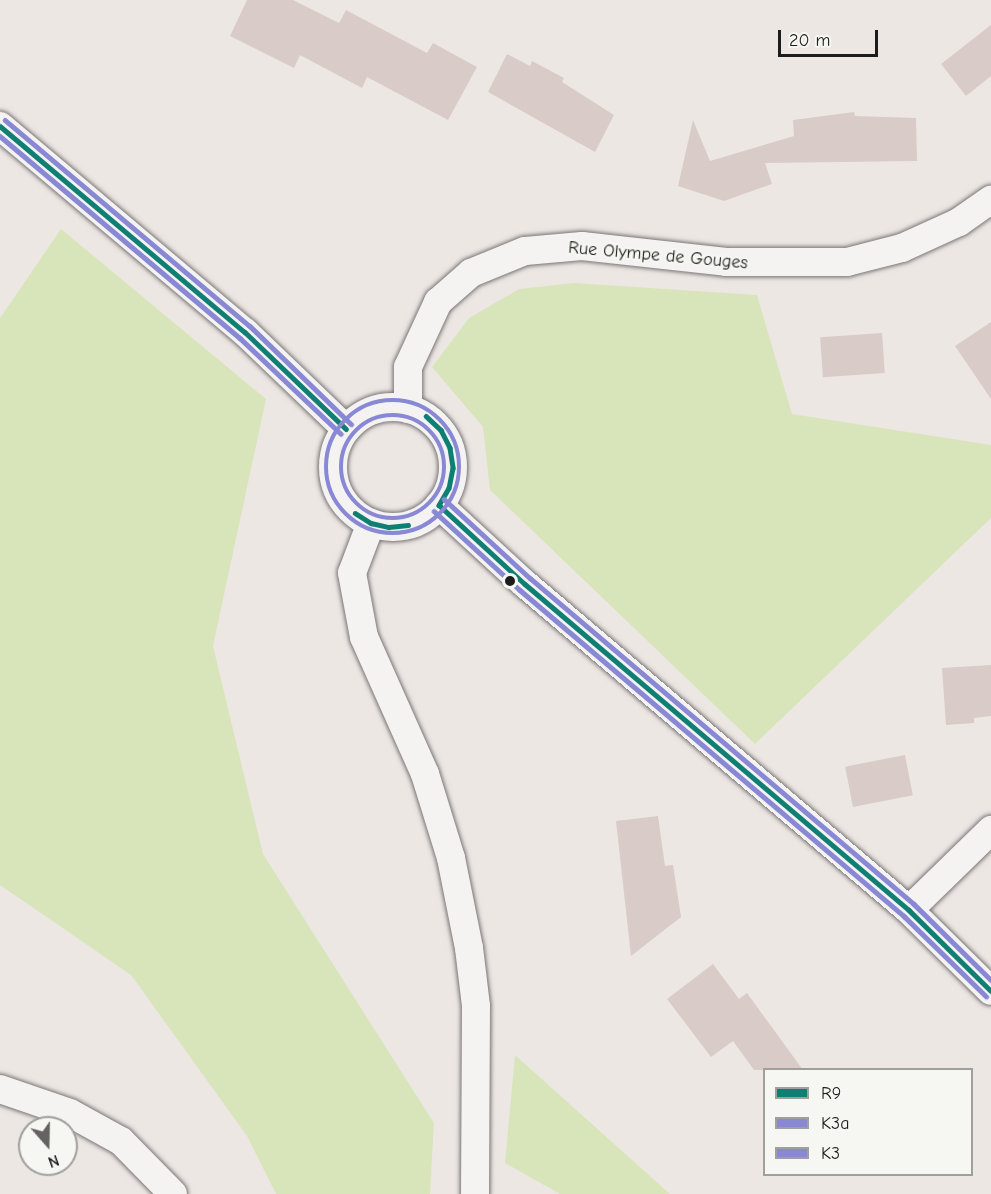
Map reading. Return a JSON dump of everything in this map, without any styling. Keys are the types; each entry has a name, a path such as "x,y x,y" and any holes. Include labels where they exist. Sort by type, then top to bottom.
{"street":[{"path":"0,126 245,332 346,429"},
{"name":"Rue Olympe de Gouges","path":"408,409 408,367 438,302 471,273 525,251 582,246 726,262 847,262 902,248 959,222 991,200"},
{"path":"408,409 426,416 441,430 450,448 453,468 449,488 439,505 408,525 389,527 371,523 348,506 335,482 337,445 346,429 374,410 408,409"},
{"path":"439,505 525,584 909,910 991,991"},
{"path":"371,523 352,573 364,637 425,774 450,858 469,948 476,1006 475,1194"},
{"path":"909,910 991,830"},
{"path":"0,1089 70,1113 121,1141 173,1194"}],"green space":[{"path":"61,229 266,399 213,646 263,854 434,1123 430,1194 276,1194 247,1136 131,975 0,885 0,318"},
{"path":"574,283 757,295 792,414 991,445 991,518 755,744 490,490 483,427 432,367 469,318 519,289"},
{"path":"515,1055 670,1194 560,1194 505,1163"}],"building":[{"path":"247,0 293,0 339,23 346,10 427,53 433,43 477,67 448,120 367,77 362,88 300,55 294,68 230,36"},
{"path":"991,25 991,76 966,96 941,64"},
{"path":"507,54 530,66 532,61 564,78 562,82 614,115 595,152 488,92"},
{"path":"854,112 855,116 916,118 917,161 765,163 772,184 724,201 678,186 693,120 710,161 794,136 793,120"},
{"path":"991,322 991,399 955,346"},
{"path":"882,333 885,373 823,377 820,337"},
{"path":"991,665 991,716 974,718 974,723 946,725 942,668"},
{"path":"905,755 913,795 853,807 845,767"},
{"path":"658,816 665,866 673,865 681,917 631,956 616,821"},
{"path":"713,964 739,999 747,993 802,1068 754,1070 733,1041 711,1057 667,999"}],"transit line":[{"name":"K3","path":"5,120 250,326 351,424"},
{"name":"R9","path":"0,126 245,332 346,429"},
{"name":"K3a","path":"0,136 240,338 341,434"},
{"name":"K3a","path":"393,400 419,405 440,420 455,441 460,467 455,493 440,514 419,529 393,534 367,529 346,514 331,493 326,467 331,441 346,420 367,405 393,400"},
{"name":"K3","path":"393,415 413,419 430,430 441,447 445,467 441,487 430,504 413,515 393,519 373,515 356,504 345,487 341,467 345,447 356,430 373,419 393,415"},
{"name":"R9","path":"426,416 441,430 450,448 453,468 449,488 439,505"},
{"name":"K3","path":"444,499 530,578 914,904 991,980"},
{"name":"R9","path":"439,505 525,584 909,910 991,991"},
{"name":"K3a","path":"434,511 520,590 904,916 986,996"},
{"name":"R9","path":"355,513 371,523 389,527 408,525"}]}
